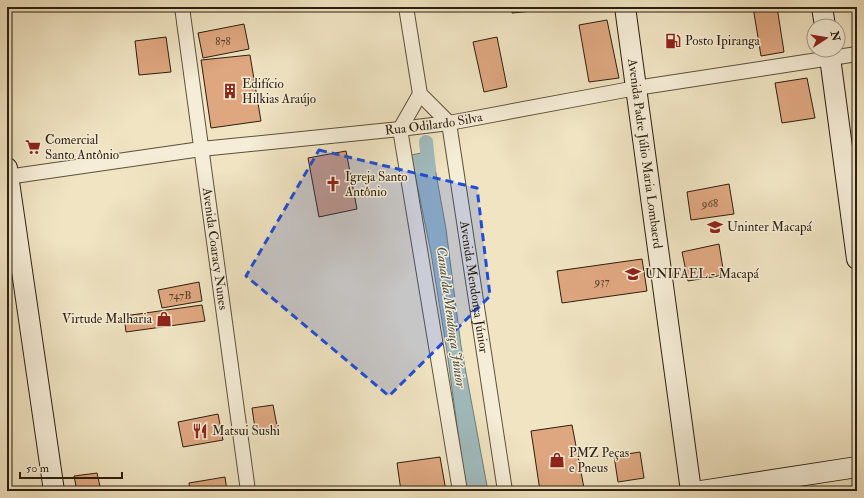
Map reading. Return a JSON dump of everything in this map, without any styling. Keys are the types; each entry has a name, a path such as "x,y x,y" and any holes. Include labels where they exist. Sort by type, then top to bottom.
{"main road":[{"name":"Avenida Padre Júlio Maria Lombaerd","path":"625,7 691,491"},
{"path":"822,7 824,18"},
{"path":"830,58 857,259"},
{"path":"7,174 54,491"},
{"path":"701,491 857,467"}],"street":[{"name":"Avenida Coaracy Nunes","path":"182,7 248,491"},
{"path":"406,7 420,94 448,123"},
{"name":"Rua Odilardo Silva","path":"846,54 857,54"},
{"name":"Rua Odilardo Silva","path":"7,174 201,149 448,123 806,58"},
{"path":"420,94 400,129 460,491"},
{"name":"Avenida Mendonça Júnior","path":"448,123 505,491"}],"highlighted area":[{"path":"319,150 477,188 490,296 389,396 246,276"}],"water":[{"path":"432,151 446,229 461,346 488,491 466,491 447,352 431,253 411,155"}],"building":[{"path":"511,7 574,7 512,13"},
{"path":"753,7 777,7 784,52 761,56"},
{"path":"607,20 619,78 589,82 579,25"},
{"path":"244,24 249,49 203,58 198,33"},
{"path":"166,37 171,72 139,75 135,41"},
{"path":"497,37 507,87 484,92 473,42"},
{"name":"Edifício Hilkias Araújo","path":"250,55 261,121 211,128 201,60"},
{"path":"807,78 815,118 782,123 775,83"},
{"name":"Igreja Santo Antônio","path":"346,151 357,209 319,217 308,158"},
{"path":"729,184 734,214 691,220 687,192"},
{"path":"719,244 724,275 688,281 682,252"},
{"path":"642,259 647,291 562,303 557,271"},
{"path":"199,282 202,301 162,308 158,290"},
{"name":"Virtude Malharia","path":"202,305 205,321 126,332 124,316"},
{"path":"273,405 278,431 256,435 252,408"},
{"name":"Matsui Sushi","path":"218,414 223,440 183,447 178,422"},
{"name":"PMZ Peças e Pneus","path":"572,425 584,488 561,491 540,491 531,431"},
{"path":"640,452 644,478 618,482 614,456"},
{"path":"440,457 446,491 401,491 397,463"},
{"path":"97,473 101,491 77,491 74,476"},
{"path":"225,477 227,491 190,491 189,483"}],"waterway":[{"name":"Canal da Mendonça Júnior","path":"426,142 429,170"}],"place":[{"name":"Posto Ipiranga","path":"673,41"},
{"name":"Edifício Hilkias Araújo","path":"230,91"},
{"name":"Comercial Santo Antônio","path":"33,147"},
{"name":"Igreja Santo Antônio","path":"333,184"},
{"name":"Uninter Macapá","path":"715,227"},
{"name":"UNIFAEL - Macapá","path":"633,274"},
{"name":"Virtude Malharia","path":"164,319"},
{"name":"Matsui Sushi","path":"200,431"},
{"name":"PMZ Peças e Pneus","path":"557,460"}]}
